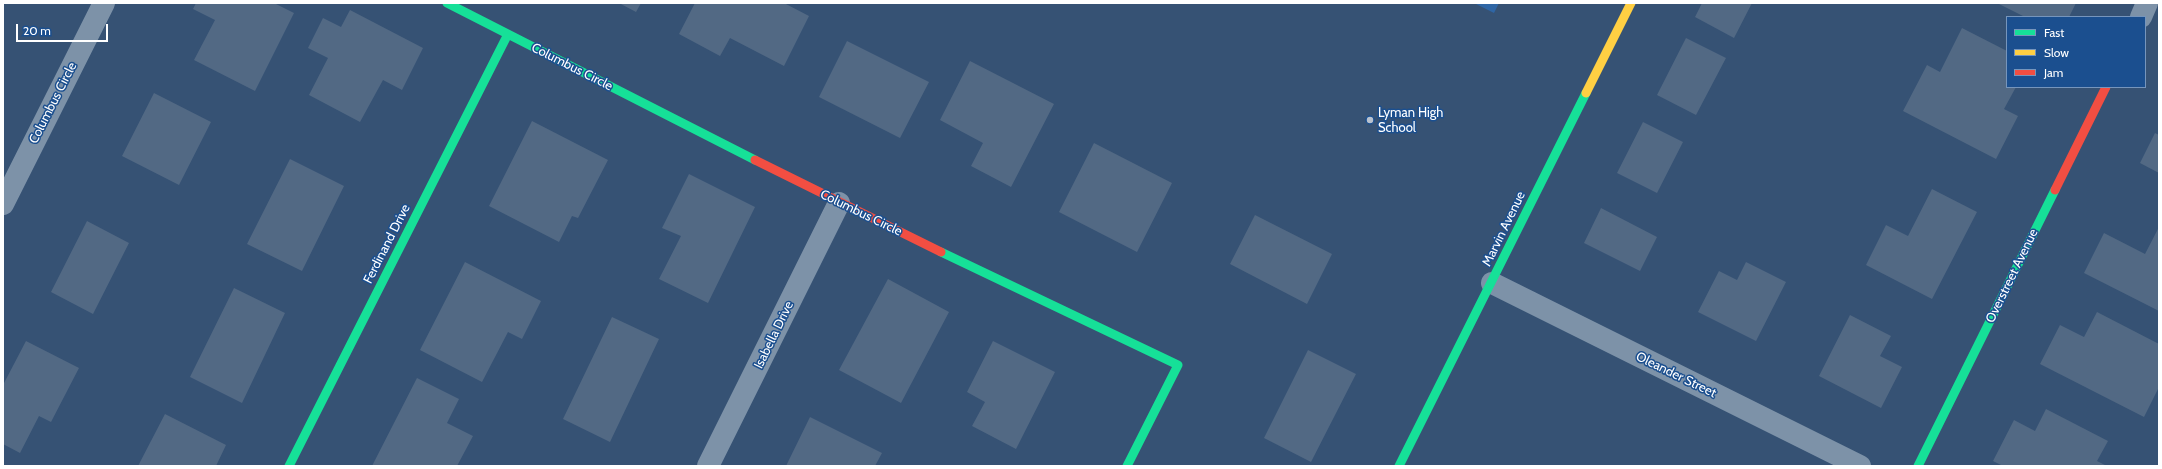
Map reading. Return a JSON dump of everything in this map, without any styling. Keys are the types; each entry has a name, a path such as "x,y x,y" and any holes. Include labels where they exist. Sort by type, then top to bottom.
{"street":[{"name":"Columbus Circle","path":"3,204 10,172 104,3"},
{"name":"Columbus Circle","path":"447,3 839,203 1178,365 1128,466"},
{"name":"Marvin Avenue","path":"1400,466 1631,3"},
{"path":"2141,16 2148,3"},
{"name":"Ferdinand Drive","path":"289,466 508,34"},
{"name":"Overstreet Avenue","path":"1918,466 2106,88"},
{"name":"Isabella Drive","path":"708,466 839,203"},
{"name":"Oleander Street","path":"1492,283 1860,466"}],"shaded area":[{"path":"1474,3 1499,3 1494,13"}],"building":[{"path":"196,3 274,3 294,13 255,91 194,60 215,20 193,9"},
{"path":"619,3 641,3 636,12"},
{"path":"695,3 784,3 809,16 784,66 730,38 720,56 679,34"},
{"path":"1702,3 1752,3 1734,38 1695,17"},
{"path":"1997,3 2076,3 2070,16 2023,16"},
{"path":"350,10 423,48 402,90 383,80 360,122 309,95 328,58 308,48 323,18 341,27"},
{"path":"1962,28 2006,50 2006,88 2015,88 2004,109 2018,116 1996,159 1903,111 1927,65 1940,72"},
{"path":"1686,38 1726,58 1696,115 1657,95"},
{"path":"847,41 929,82 900,138 819,97"},
{"path":"970,61 1054,104 1011,187 971,166 983,143 940,120"},
{"path":"154,93 211,122 179,185 122,156"},
{"path":"532,121 608,160 578,218 572,216 559,242 489,206"},
{"path":"1643,122 1683,142 1657,193 1617,173"},
{"path":"2155,133 2159,135 2159,173 2140,163"},
{"path":"1094,143 1172,183 1137,252 1059,212"},
{"path":"290,159 344,186 302,271 247,244"},
{"path":"689,174 755,207 708,303 659,279 681,236 662,228"},
{"path":"1932,189 1977,212 1932,299 1866,265 1886,225 1908,236"},
{"path":"1601,208 1657,237 1640,271 1584,243"},
{"path":"1255,215 1332,254 1307,304 1230,264"},
{"path":"87,221 129,243 93,314 51,292"},
{"path":"2159,227 2159,311 2084,273 2104,233 2145,254"},
{"path":"465,262 541,301 522,339 508,332 482,382 420,350"},
{"path":"1746,262 1786,282 1756,341 1698,312 1719,271 1737,280"},
{"path":"888,279 949,312 901,403 839,370"},
{"path":"234,288 285,313 242,403 190,377"},
{"path":"2097,312 2159,344 2159,387 2144,417 2040,364 2060,325 2084,337"},
{"path":"1850,315 1891,336 1880,356 1902,367 1881,408 1819,376"},
{"path":"612,317 659,339 610,442 563,419"},
{"path":"26,341 79,368 51,422 39,416 20,453 3,444 3,385"},
{"path":"993,341 1055,372 1016,449 972,426 985,402 967,392"},
{"path":"1308,350 1356,374 1311,462 1264,438"},
{"path":"417,378 459,399 447,423 473,436 457,466 372,466"},
{"path":"2046,409 2108,441 2097,461 2107,466 2003,466 1993,461 2014,420 2035,431"},
{"path":"165,414 226,445 216,466 138,466"},
{"path":"810,417 882,453 875,466 786,466"}],"traffic: fast":[{"path":"447,3 755,160"},
{"path":"289,466 508,34"},
{"path":"1399,466 1586,93"},
{"path":"1918,466 2055,190"},
{"path":"941,252 1178,365 1127,466"}],"traffic: slow":[{"path":"1586,93 1631,3"}],"traffic: jam":[{"path":"2055,190 2106,88"},
{"path":"755,160 941,252"}],"place":[{"name":"Lyman High School","path":"1370,120"}]}
